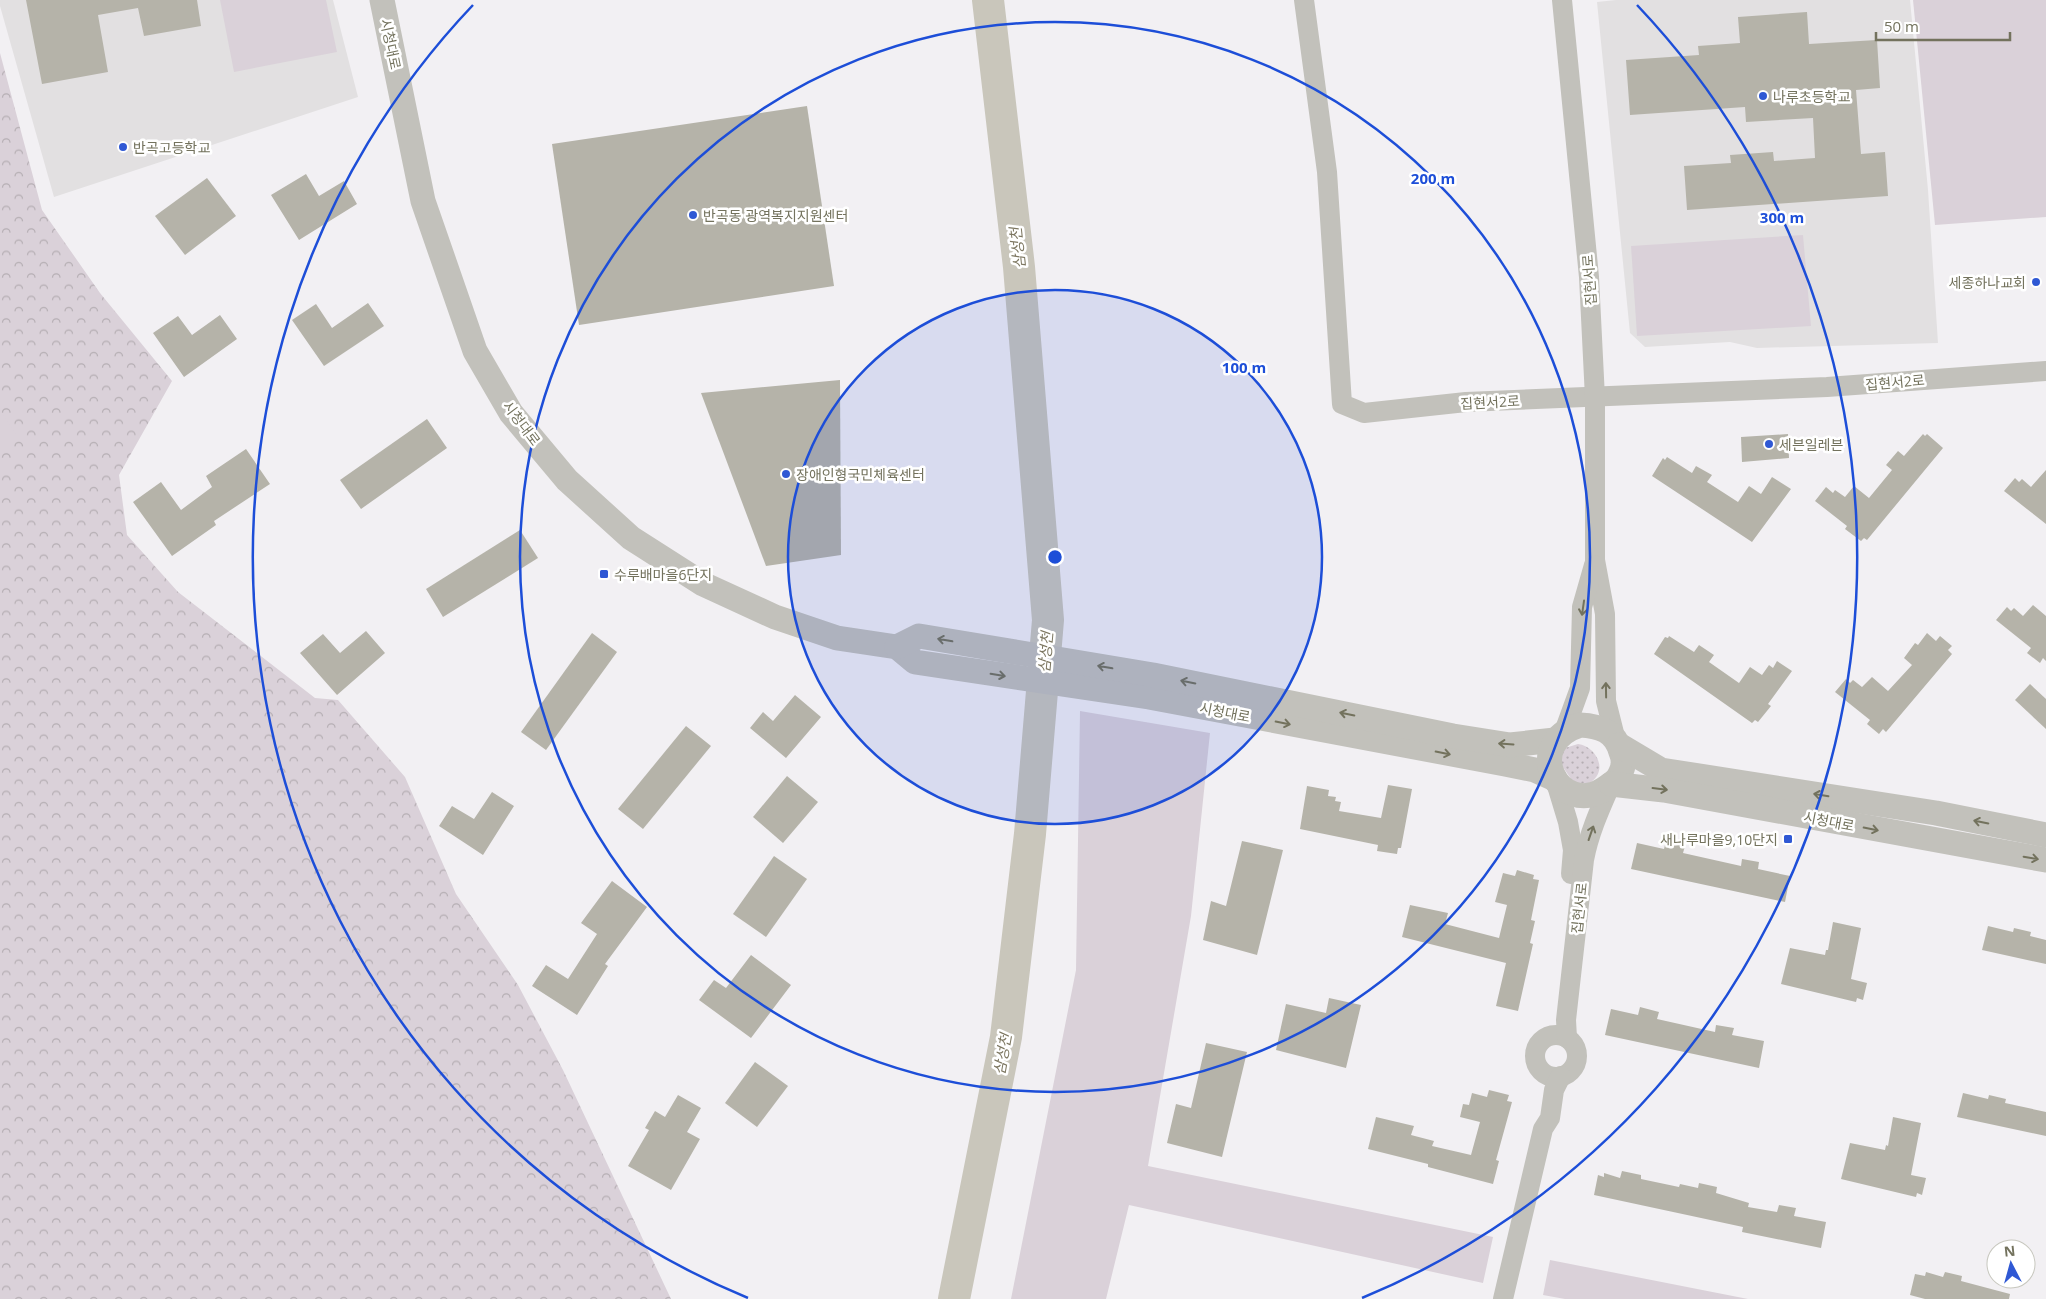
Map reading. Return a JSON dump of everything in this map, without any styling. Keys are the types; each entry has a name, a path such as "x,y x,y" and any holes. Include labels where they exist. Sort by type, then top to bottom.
{"street":[{"name":"시청대로","path":"382,0 423,201 475,351 512,413 567,480 630,538 702,584 775,617 838,638 906,655 1151,686 1510,745 1560,736"},
{"name":"집현서2로","path":"1304,0 1327,172 1342,404 1364,413 1466,402 1827,387 2046,371"},
{"name":"집현서로","path":"1562,0 1589,277 1595,398 1595,560 1605,614 1606,701 1617,741"},
{"name":"집현서로","path":"1560,736 1580,688 1582,607 1595,560"},
{"name":"시청대로","path":"906,655 919,636 1535,770 1555,779"},
{"path":"1580,725 1594,726 1606,730 1617,741 1624,759 1622,771 1617,781 1596,794 1584,796 1573,794 1563,788 1555,779 1550,769 1550,757 1560,736 1580,725"},
{"name":"시청대로","path":"1617,741 1661,770 1936,813 2046,835"},
{"name":"집현서로","path":"1555,779 1568,822 1573,850 1558,1017 1560,1036"},
{"name":"시청대로","path":"1611,784 1664,790 2046,860"},
{"name":"집현서로","path":"1560,1036 1566,1020 1587,844 1611,784"},
{"path":"1503,1299 1543,1129 1539,1116 1545,1086 1552,1075 1572,1069 1577,1056 1576,1049 1560,1036 1540,1041 1536,1048 1535,1062 1552,1075"}],"shaded area":[{"name":"반곡고등학교","path":"0,0 333,0 358,97 54,197 0,6"},
{"name":"나루초등학교","path":"1616,0 1910,0 1928,190 1938,343 1757,348 1730,342 1645,347 1630,333 1597,2"}],"green space":[{"path":"220,0 326,0 337,52 234,72"},
{"path":"1913,0 2046,0 2046,217 1935,225"},
{"path":"0,53 42,210 100,293 172,381 119,475 127,535 178,592 315,698 338,700 405,777 456,894 518,985 563,1070 671,1299 0,1299"},
{"path":"1803,235 1811,326 1637,336 1631,246"},
{"path":"0,410 16,434 0,442"},
{"path":"1080,711 1210,733 1191,916 1148,1166 1493,1237 1483,1283 1129,1205 1106,1299 1011,1299 1076,970"},
{"path":"1578,744 1590,749 1594,753 1598,759 1599,771 1591,782 1576,786 1558,760 1565,748"},
{"path":"1550,1260 1748,1299 1565,1299 1543,1295"}],"building":[{"path":"26,0 197,0 201,26 144,36 138,8 98,15 108,72 42,84"},
{"path":"1807,12 1809,44 1877,40 1880,88 1856,90 1861,154 1885,152 1888,196 1687,210 1684,166 1731,163 1730,155 1773,152 1774,161 1815,158 1813,118 1746,122 1745,107 1630,115 1626,60 1699,55 1698,46 1740,43 1738,17"},
{"name":"반곡동 광역복지지원센터","path":"807,106 834,286 579,325 552,144"},
{"path":"306,174 319,196 344,181 357,204 299,240 271,195"},
{"path":"207,178 236,216 185,255 155,216"},
{"path":"368,303 384,326 324,366 292,320 316,304 332,328"},
{"path":"220,315 237,339 184,377 153,333 178,316 192,335"},
{"name":"장애인형국민체육센터","path":"840,380 841,555 766,566 701,393"},
{"path":"427,419 447,448 361,509 340,480"},
{"path":"1788,434 1789,458 1742,462 1741,437"},
{"path":"1923,434 1925,436 1927,434 1943,448 1867,540 1864,538 1861,541 1845,529 1847,526 1815,501 1826,487 1833,493 1835,490 1845,497 1854,486 1869,498 1892,470 1886,465 1898,451 1904,456"},
{"path":"246,449 270,484 214,521 216,525 172,556 133,502 161,482 181,510 212,487 206,476"},
{"path":"1667,457 1692,473 1696,466 1712,475 1707,482 1738,502 1749,486 1761,494 1772,477 1791,489 1752,542 1652,476 1663,458 1665,460"},
{"path":"2046,470 2046,524 2004,491 2015,478 2019,482 2022,479 2031,487"},
{"path":"520,530 538,558 443,617 426,589"},
{"path":"2033,605 2046,616 2046,661 2043,658 2040,663 2027,653 2031,648 1996,620 2007,607 2011,611 2014,608 2023,616"},
{"path":"366,631 385,653 337,695 300,653 323,634 340,653"},
{"path":"592,633 617,652 546,750 521,732"},
{"path":"1927,633 1936,641 1940,636 1952,646 1948,650 1952,654 1886,732 1883,729 1879,734 1867,724 1870,720 1835,692 1846,679 1850,683 1853,680 1862,687 1872,677 1888,691 1912,665 1904,658 1915,643 1918,645"},
{"path":"1669,636 1694,652 1699,645 1714,655 1709,662 1739,683 1750,667 1762,675 1769,665 1773,668 1777,661 1792,671 1768,704 1771,706 1758,722 1755,720 1752,723 1654,654 1665,637 1668,638"},
{"path":"2030,684 2046,699 2046,729 2015,700"},
{"path":"795,695 821,717 786,758 750,728 763,712 773,721"},
{"path":"686,726 711,746 643,829 618,809"},
{"path":"787,776 818,802 783,843 753,817"},
{"path":"1388,785 1412,789 1401,848 1398,848 1397,854 1377,851 1378,845 1300,829 1307,786 1329,790 1328,796 1336,797 1335,801 1341,802 1339,811 1381,818"},
{"path":"492,792 514,806 483,855 439,826 452,806 474,819"},
{"path":"1242,841 1283,850 1257,955 1203,940 1211,901 1226,906"},
{"path":"1666,841 1685,846 1683,853 1741,866 1742,859 1759,862 1758,869 1790,876 1785,902 1631,869 1637,843 1664,849"},
{"path":"774,856 807,879 766,937 733,914"},
{"path":"1517,870 1534,875 1533,879 1539,880 1531,920 1535,921 1530,943 1533,944 1518,1011 1496,1006 1506,963 1402,937 1410,905 1448,913 1445,924 1499,938 1507,905 1495,902 1503,873 1515,876"},
{"path":"612,881 647,907 605,964 608,966 577,1015 532,986 546,965 568,979 597,934 581,923"},
{"path":"1833,922 1861,928 1851,979 1867,983 1863,1000 1857,998 1856,1002 1781,984 1790,948 1825,955 1826,950 1828,950"},
{"path":"1988,926 2013,932 2014,928 2031,932 2030,936 2046,940 2046,964 1982,950"},
{"path":"751,955 791,985 751,1038 699,1000 714,980 726,988"},
{"path":"1329,998 1361,1005 1346,1068 1276,1050 1286,1004 1326,1013"},
{"path":"1640,1007 1659,1012 1657,1019 1715,1032 1716,1025 1734,1028 1732,1035 1764,1041 1759,1068 1605,1035 1611,1009 1638,1015"},
{"path":"1206,1043 1247,1052 1222,1157 1167,1143 1176,1104 1191,1108"},
{"path":"755,1062 788,1086 757,1127 725,1103"},
{"path":"1489,1090 1509,1095 1507,1101 1512,1102 1496,1160 1499,1161 1493,1184 1428,1167 1428,1164 1368,1149 1376,1117 1414,1126 1411,1135 1434,1141 1432,1146 1471,1155 1480,1122 1460,1117 1463,1104 1469,1105 1472,1093 1487,1097"},
{"path":"1963,1093 1988,1099 1989,1095 2006,1099 2005,1103 2046,1112 2046,1136 1957,1117"},
{"path":"678,1095 701,1108 687,1132 700,1139 671,1190 628,1166 649,1130 645,1128 655,1111 665,1117"},
{"path":"1893,1117 1921,1123 1911,1175 1926,1178 1922,1195 1917,1193 1916,1197 1841,1179 1850,1143 1885,1150 1886,1145 1888,1146"},
{"path":"1622,1171 1641,1175 1641,1179 1679,1187 1680,1184 1698,1188 1699,1183 1717,1187 1716,1193 1749,1203 1748,1207 1777,1212 1779,1205 1796,1208 1794,1216 1826,1222 1821,1248 1742,1232 1743,1227 1594,1195 1598,1175 1604,1177 1604,1173 1620,1178"},
{"path":"1926,1272 1943,1277 1945,1272 1962,1276 1961,1281 2010,1294 2009,1299 1925,1299 1910,1295 1915,1274 1925,1276"}],"waterway":[{"name":"삼성천","path":"954,1299 1006,1037 1030,834 1048,620 1019,267 988,0"}],"place":[{"name":"나루초등학교","path":"1763,96"},
{"name":"반곡고등학교","path":"123,147"},
{"name":"반곡동 광역복지지원센터","path":"693,215"},
{"name":"세종하나교회","path":"2036,282"},
{"name":"세븐일레븐","path":"1769,444"},
{"name":"장애인형국민체육센터","path":"786,474"},
{"name":"수루배마을6단지","path":"604,574"},
{"name":"새나루마을9,10단지","path":"1788,839"}]}
